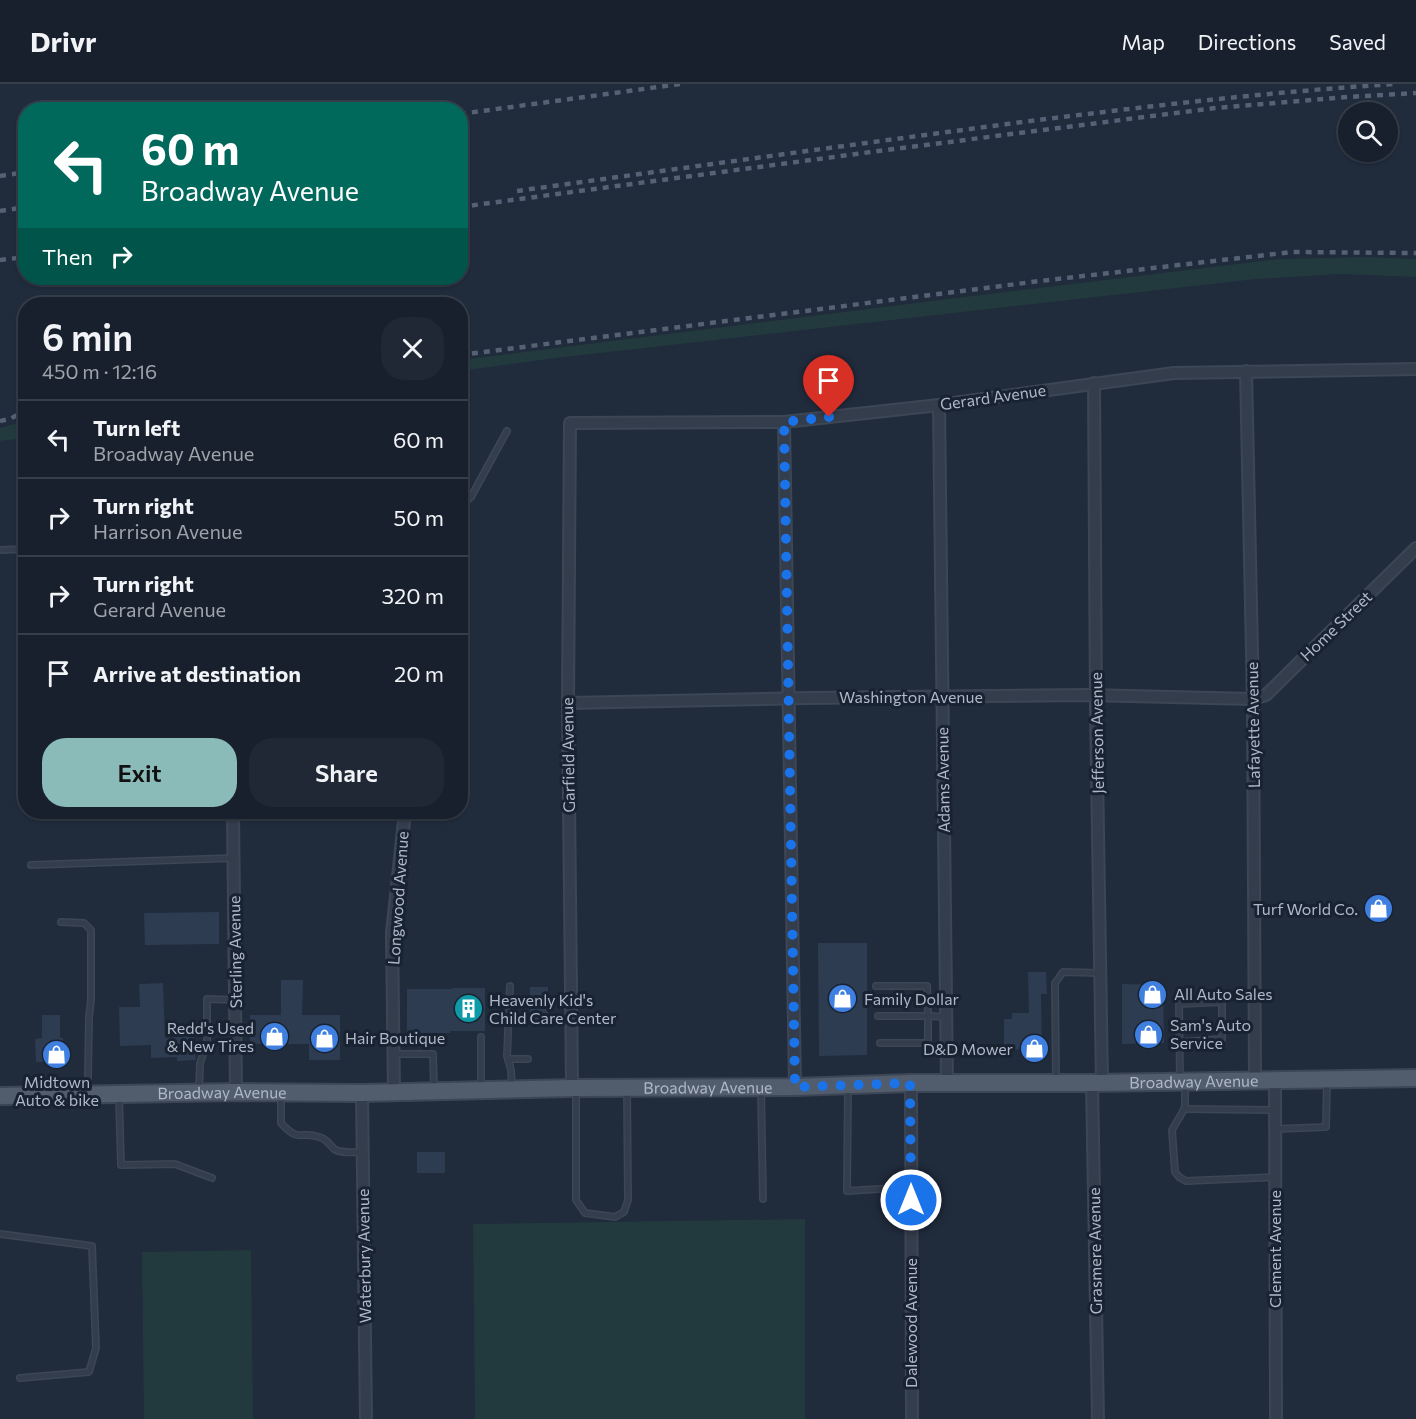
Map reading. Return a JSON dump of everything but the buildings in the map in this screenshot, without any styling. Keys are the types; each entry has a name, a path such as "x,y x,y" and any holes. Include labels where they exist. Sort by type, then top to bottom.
{"main road":[{"name":"Broadway Avenue","path":"0,1096 236,1092 362,1094 574,1088 1416,1078"}],"street":[{"name":"Gerard Avenue","path":"570,423 784,422 939,405 1174,373 1246,370 1416,369"},
{"name":"Lafayette Avenue","path":"1246,370 1253,699 1255,1080"},
{"name":"Jefferson Avenue","path":"1094,383 1101,973 1097,1083"},
{"name":"Adams Avenue","path":"939,405 948,1083"},
{"path":"784,422 795,1087"},
{"name":"Garfield Avenue","path":"570,423 568,703 574,1088"},
{"name":"Home Street","path":"1253,699 1266,695 1416,548"},
{"name":"Washington Avenue","path":"568,703 1096,695 1253,699"},
{"name":"Sterling Avenue","path":"233,819 236,1092"},
{"name":"Longwood Avenue","path":"394,1093 392,933 404,819"},
{"name":"Clement Avenue","path":"1275,1080 1276,1419"},
{"name":"Dalewood Avenue","path":"910,1083 912,1419"},
{"name":"Grasmere Avenue","path":"1097,1083 1098,1419"},
{"name":"Waterbury Avenue","path":"362,1094 366,1419"}],"lane":[{"path":"468,500 507,431"},
{"path":"0,550 18,549"},
{"path":"31,865 234,858"},
{"path":"61,922 84,923 90,930 91,1000 86,1095"},
{"path":"1056,1083 1055,983 1063,972 1101,973"},
{"path":"510,986 508,1059 512,1089"},
{"path":"876,986 927,986 928,1043 880,1044"},
{"path":"199,1093 200,1065 207,1041 207,999 235,1000"},
{"path":"1179,1042 1222,1039 1222,1002 1179,1004 1179,1042 1184,1109 1172,1131 1175,1172 1186,1181 1275,1177"},
{"path":"878,1016 947,1017"},
{"path":"481,1037 481,1090"},
{"path":"394,1054 433,1054 434,1092"},
{"path":"508,1059 528,1059"},
{"path":"1275,1129 1326,1127 1327,1080"},
{"path":"848,1085 847,1191 911,1187"},
{"path":"761,1087 763,1199"},
{"path":"574,1088 576,1200 585,1213 615,1217 624,1212 628,1200 627,1088"},
{"path":"280,1093 281,1123 289,1133 296,1136 317,1136 326,1140 337,1151 363,1152"},
{"path":"118,1094 121,1165 174,1164 212,1178"},
{"path":"1184,1109 1274,1110"},
{"path":"0,1234 92,1246 96,1348 88,1372 20,1378"}],"green space":[{"path":"1367,257 1416,259 1416,277 1341,274 1256,279 556,358 468,370 468,359 1279,259"},
{"path":"18,423 18,439 0,441 0,428"},
{"path":"805,1219 805,1419 475,1419 473,1224"},
{"path":"251,1250 253,1419 144,1419 142,1252"}],"railway":[{"path":"468,113 680,84"},
{"path":"517,191 1110,111 1394,84"},
{"path":"468,206 1215,108 1416,93"},
{"path":"0,176 18,173"},
{"path":"0,211 18,208"},
{"path":"468,354 1040,281 1292,252 1416,253"},
{"path":"0,260 18,258"},
{"path":"0,421 18,414"}],"place":[{"name":"Turf World Co.","path":"1379,909"},
{"name":"All Auto Sales","path":"1153,994"},
{"name":"Family Dollar","path":"843,999"},
{"name":"Heavenly Kid's Child Care Center","path":"468,1009"},
{"name":"Sam's Auto Service","path":"1149,1034"},
{"name":"Redd's Used & New Tires","path":"275,1037"},
{"name":"Hair Boutique","path":"324,1038"},
{"name":"D&D Mower","path":"1034,1049"},
{"name":"Midtown Auto & bike","path":"57,1054"}],"route":[{"path":"829,417 784,422 795,1087 910,1083 911,1200"}]}
